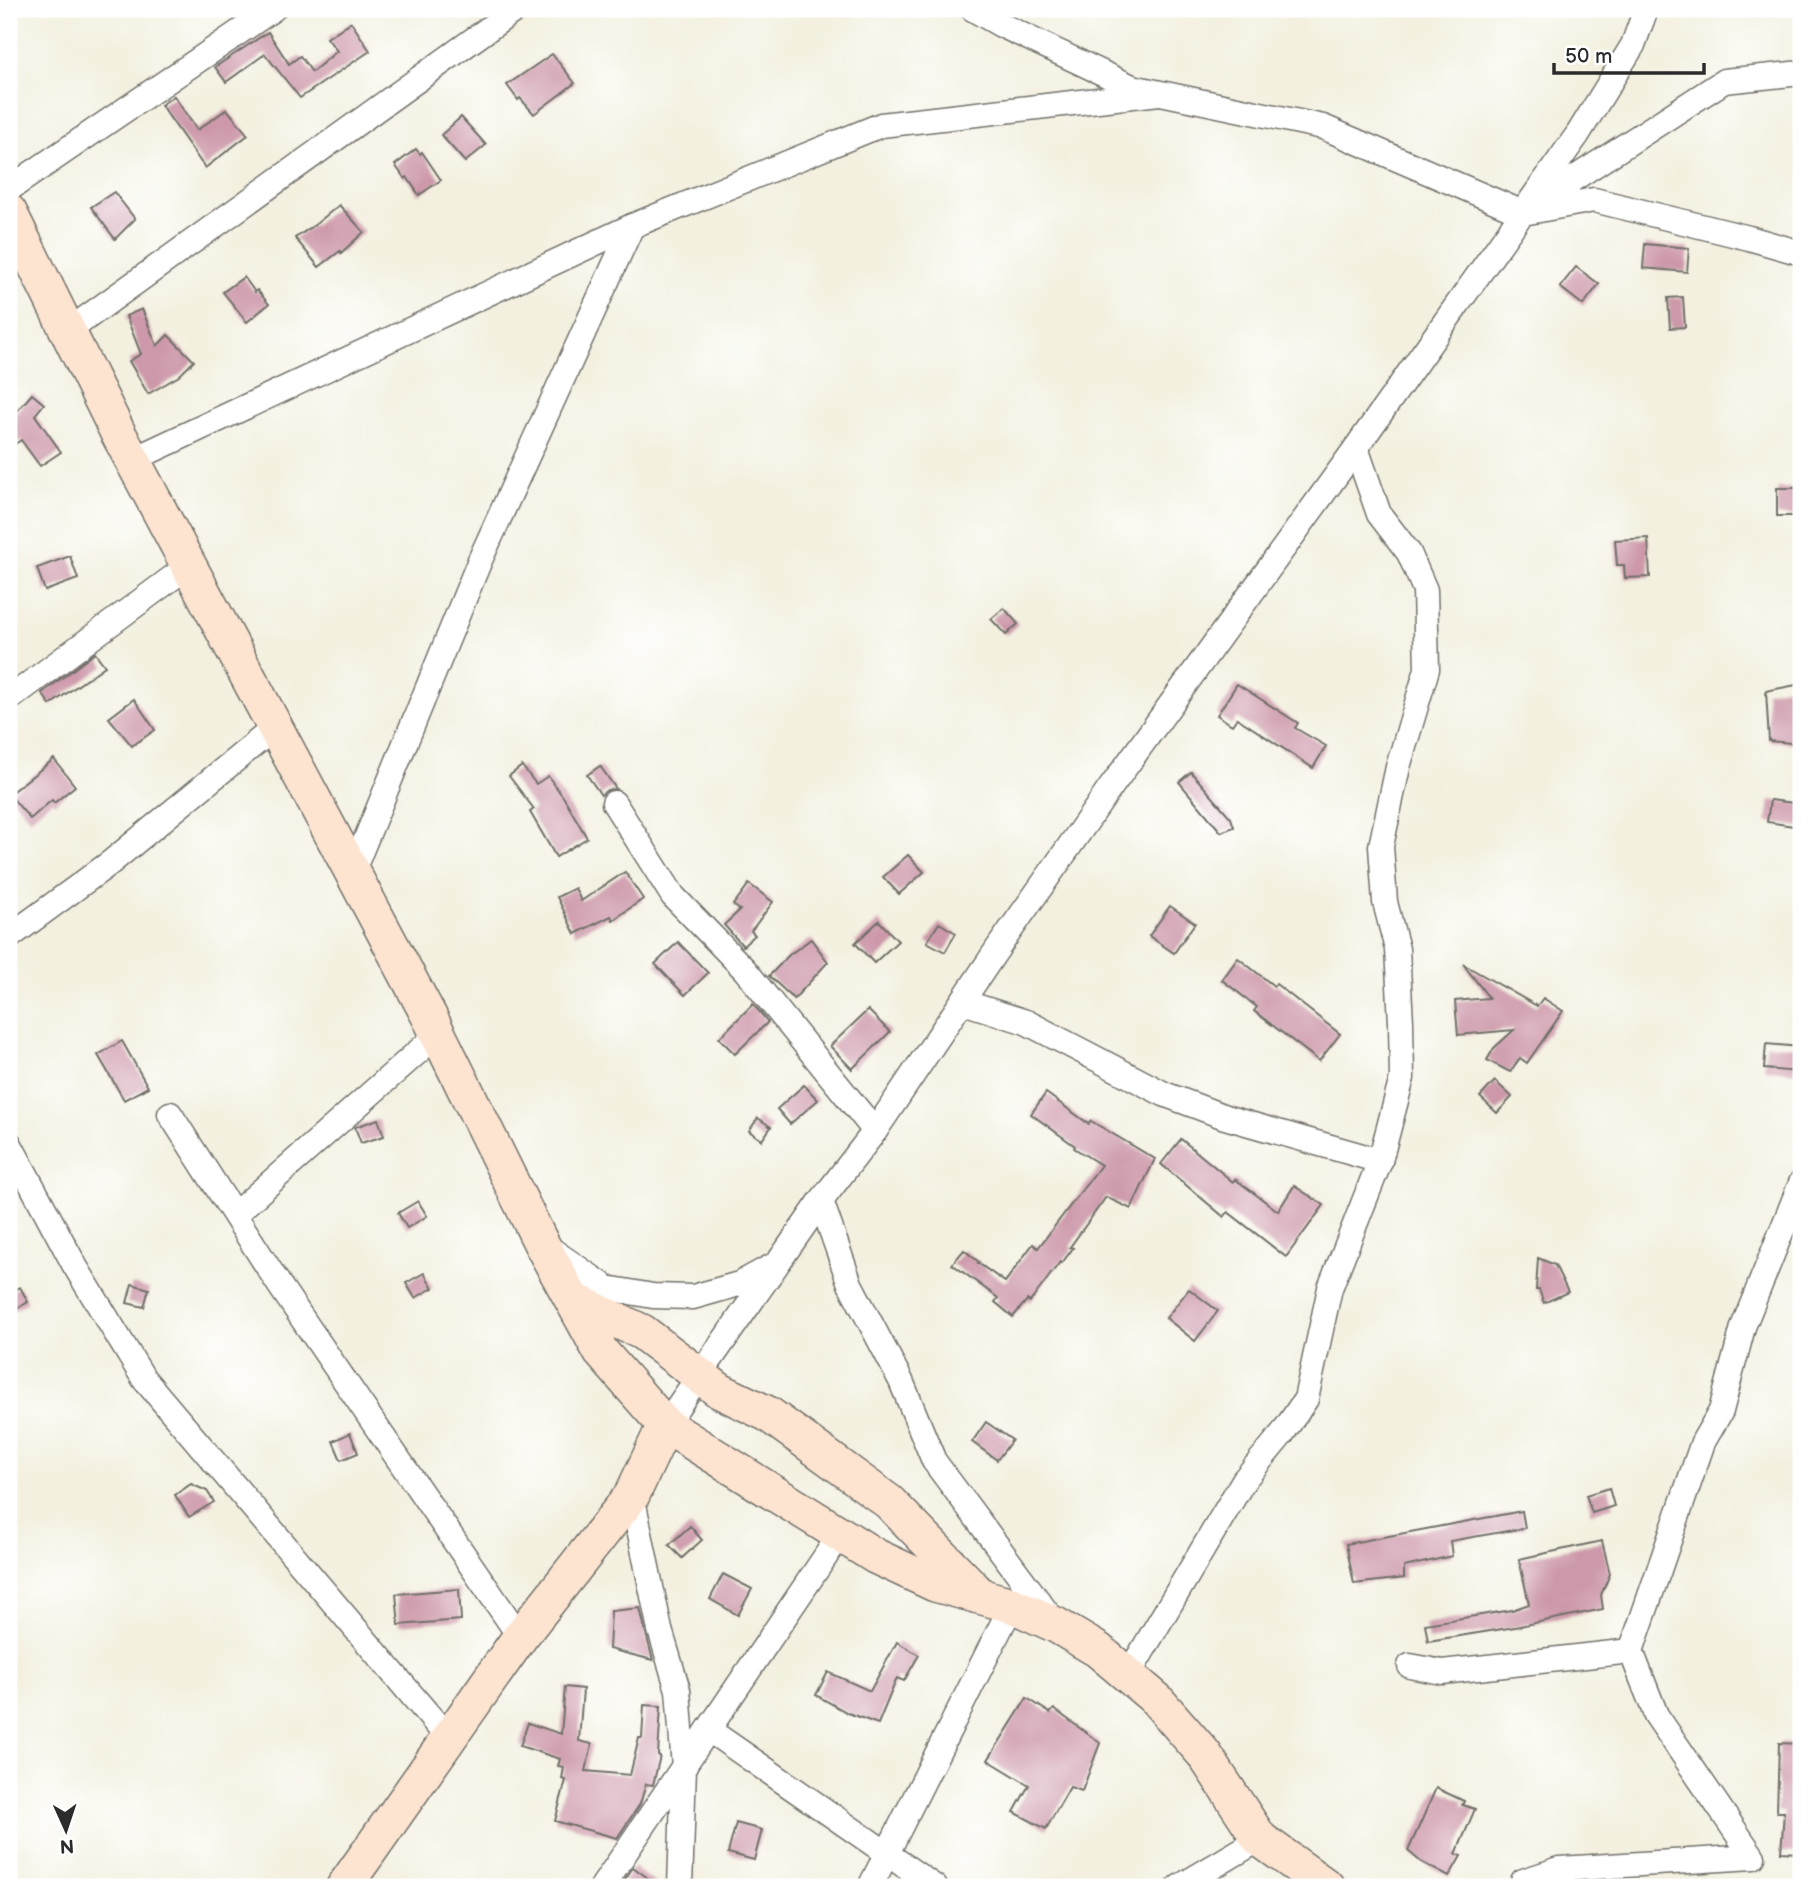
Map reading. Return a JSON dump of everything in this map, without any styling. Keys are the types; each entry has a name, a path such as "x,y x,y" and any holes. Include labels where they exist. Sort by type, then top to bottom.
{"street":[{"path":"9,189 273,9"},
{"path":"68,331 516,9"},
{"path":"973,9 1132,87 1323,127 1523,213 1594,200 1749,237 1801,253"},
{"path":"344,1887 520,1637 632,1495 666,1425 777,1264 875,1131 1000,945 1111,787 1356,449 1578,134 1633,45 1646,9"},
{"path":"1523,213 1724,81 1801,73"},
{"path":"132,460 632,226 881,125 1159,93"},
{"path":"9,212 132,460 438,1034 541,1243 601,1352 666,1425 875,1556 935,1584 996,1601 1056,1625 1098,1650 1156,1699 1204,1754 1260,1839 1327,1887"},
{"path":"352,873 480,560 632,226"},
{"path":"1128,1675 1244,1480 1282,1434 1306,1399 1330,1288 1380,1161 1402,1078 1397,949 1385,902 1381,846 1398,767 1427,669 1425,590 1409,554 1379,514 1356,449"},
{"path":"9,699 188,566"},
{"path":"9,937 110,863 274,728"},
{"path":"614,803 673,896 745,970 875,1131"},
{"path":"963,1002 1026,1022 1176,1098 1225,1117 1380,1161"},
{"path":"235,1214 438,1034"},
{"path":"170,1114 280,1286 520,1637"},
{"path":"9,1143 75,1266 144,1378 449,1739"},
{"path":"1522,1887 1523,1881 1560,1869 1753,1857 1656,1715 1631,1651 1703,1442 1721,1411 1743,1327 1801,1183"},
{"path":"821,1201 850,1284 901,1381 934,1461 1056,1625"},
{"path":"541,1243 607,1288 653,1296 693,1297 739,1284 777,1264"},
{"path":"573,1300 642,1332 720,1391 768,1414 889,1502 996,1601"},
{"path":"632,1495 660,1630 678,1689 684,1767 680,1887"},
{"path":"602,1887 840,1535"},
{"path":"870,1887 887,1854 996,1601"},
{"path":"1410,1666 1442,1672 1631,1651"},
{"path":"709,1730 935,1887"},
{"path":"1179,1887 1260,1839"}],"building":[{"path":"351,22 370,51 300,98 265,54 226,82 215,67 268,32 289,64 300,56 312,72 337,51 327,38"},
{"path":"552,54 575,83 534,114 520,98 518,100 507,85"},
{"path":"174,96 197,130 227,109 248,135 205,168 161,105"},
{"path":"461,117 486,145 465,162 441,135"},
{"path":"416,149 420,154 422,152 441,180 419,195 395,165"},
{"path":"114,192 135,219 115,239 91,207"},
{"path":"339,205 364,232 341,253 340,251 319,267 295,238"},
{"path":"1645,244 1689,248 1687,272 1643,268"},
{"path":"1576,267 1599,284 1583,305 1560,287"},
{"path":"244,277 255,292 257,290 269,304 247,322 223,292"},
{"path":"1683,297 1685,327 1670,328 1668,298"},
{"path":"142,309 157,346 168,335 194,361 179,376 148,394 129,361 141,354 126,316"},
{"path":"32,394 44,404 35,415 61,452 40,466 21,440 9,448 9,420"},
{"path":"1777,488 1801,488 1801,516 1777,516"},
{"path":"1648,538 1650,577 1625,578 1624,565 1617,565 1615,540"},
{"path":"70,556 78,579 45,591 37,568"},
{"path":"1004,608 1018,624 1006,635 991,619"},
{"path":"95,653 105,666 50,705 42,693"},
{"path":"1237,684 1298,723 1295,728 1326,746 1313,768 1237,718 1232,725 1217,715"},
{"path":"1801,684 1801,744 1769,741 1766,691"},
{"path":"134,699 155,730 132,746 109,718"},
{"path":"54,759 75,786 54,803 52,800 30,819 9,794"},
{"path":"522,766 536,784 548,776 587,838 556,857 530,812 534,809 509,776"},
{"path":"600,766 616,789 607,790 601,795 587,775"},
{"path":"1191,772 1231,818 1234,827 1221,832 1179,782"},
{"path":"1770,800 1801,804 1801,827 1767,822"},
{"path":"908,855 924,872 899,894 883,877"},
{"path":"625,872 643,899 613,920 611,916 575,934 557,897 575,888 581,901"},
{"path":"749,884 773,902 751,931 755,935 743,946 724,925 740,910 733,905"},
{"path":"1170,906 1195,923 1174,953 1149,936"},
{"path":"879,921 898,941 874,963 855,943"},
{"path":"939,923 956,933 945,952 927,942"},
{"path":"811,939 828,962 794,999 769,976 789,955"},
{"path":"678,942 708,973 685,995 655,964"},
{"path":"1238,958 1340,1034 1319,1061 1254,1011 1257,1007 1222,980"},
{"path":"1463,964 1537,1006 1543,998 1563,1011 1527,1063 1520,1058 1510,1072 1487,1060 1494,1048 1514,1030 1458,1035 1455,1001 1489,998"},
{"path":"753,1004 768,1022 735,1054 719,1038"},
{"path":"868,1010 890,1032 852,1069 830,1046"},
{"path":"122,1041 148,1087 124,1100 98,1055"},
{"path":"1766,1044 1800,1047 1798,1072 1764,1069"},
{"path":"1495,1081 1512,1097 1497,1113 1480,1097"},
{"path":"804,1085 818,1100 790,1124 777,1109"},
{"path":"1046,1093 1089,1124 1091,1121 1155,1159 1131,1209 1106,1197 1070,1247 1073,1248 1062,1263 1060,1262 1030,1302 1027,1300 1013,1317 995,1302 998,1298 952,1264 964,1250 1005,1282 1033,1244 1038,1248 1101,1165 1074,1148 1075,1146 1031,1114"},
{"path":"758,1118 771,1127 762,1140 749,1131"},
{"path":"378,1119 384,1136 361,1143 355,1127"},
{"path":"1181,1139 1233,1182 1235,1179 1278,1211 1294,1186 1324,1205 1286,1257 1228,1212 1224,1217 1161,1164"},
{"path":"418,1201 427,1216 407,1228 398,1213"},
{"path":"1538,1258 1555,1265 1568,1292 1544,1303 1539,1290 1536,1290"},
{"path":"424,1273 433,1288 415,1298 406,1283"},
{"path":"132,1284 149,1289 144,1307 127,1303"},
{"path":"20,1287 28,1302 9,1313 9,1292"},
{"path":"1189,1289 1218,1311 1195,1341 1166,1318"},
{"path":"986,1422 1012,1440 997,1460 972,1442"},
{"path":"350,1433 358,1453 341,1460 333,1441"},
{"path":"191,1484 207,1491 214,1502 189,1517 175,1495"},
{"path":"1609,1488 1614,1506 1592,1513 1586,1495"},
{"path":"1522,1511 1525,1528 1450,1541 1452,1556 1404,1567 1404,1578 1354,1584 1346,1544"},
{"path":"690,1526 702,1540 682,1558 669,1545"},
{"path":"1602,1541 1610,1574 1601,1595 1603,1609 1428,1641 1425,1624 1512,1610 1529,1604 1519,1559"},
{"path":"723,1574 752,1589 738,1615 710,1599"},
{"path":"459,1589 461,1620 399,1625 396,1594"},
{"path":"640,1608 653,1660 609,1649 611,1611"},
{"path":"897,1642 919,1655 904,1681 897,1678 878,1724 848,1713 816,1695 828,1672 870,1691"},
{"path":"565,1687 583,1689 579,1741 592,1744 586,1771 630,1775 639,1738 642,1738 644,1705 661,1706 660,1756 653,1785 646,1784 640,1804 617,1838 555,1821 566,1780 562,1779 564,1767 558,1766 560,1759 520,1746 528,1723 561,1734"},
{"path":"1027,1698 1050,1713 1054,1709 1100,1743 1082,1791 1070,1787 1046,1829 1014,1812 1029,1785 988,1760"},
{"path":"1779,1743 1801,1744 1801,1813 1799,1812 1797,1853 1781,1852 1784,1812 1777,1812"},
{"path":"1436,1788 1464,1801 1462,1805 1475,1809 1456,1854 1461,1856 1449,1877 1421,1862 1408,1851"},
{"path":"736,1823 762,1830 754,1860 728,1853"},
{"path":"633,1867 660,1887 620,1887"}]}
